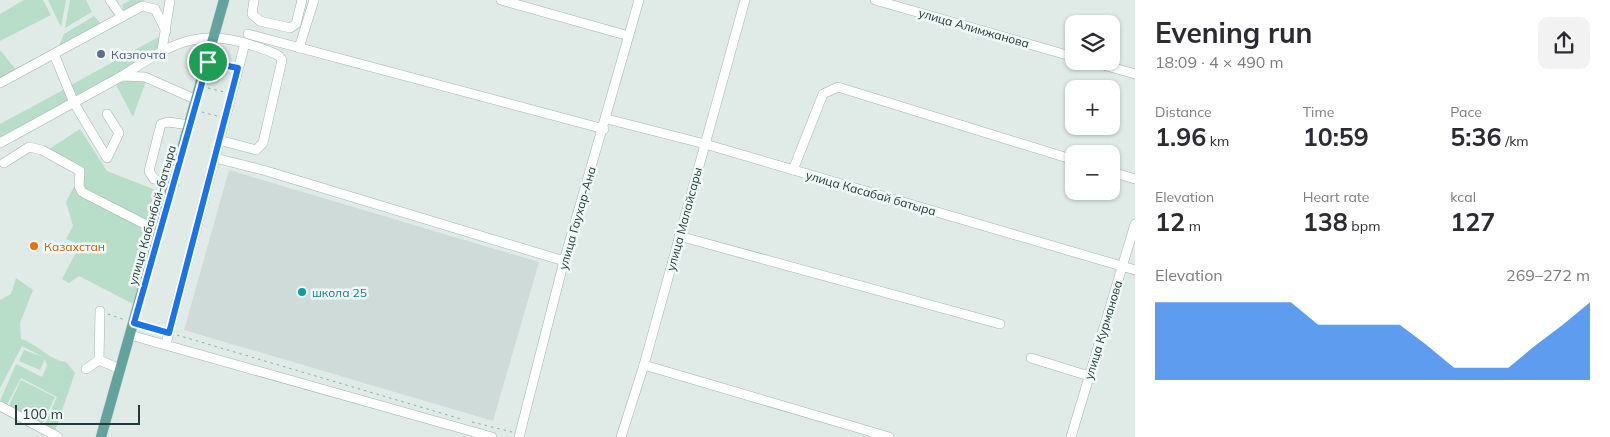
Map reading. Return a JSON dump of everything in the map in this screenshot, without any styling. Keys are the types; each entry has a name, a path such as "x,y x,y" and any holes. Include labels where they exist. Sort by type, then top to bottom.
{"main road":[{"name":"улица Кабанбай-батыра","path":"100,437 174,184 224,0"}],"street":[{"path":"110,0 122,18"},
{"path":"162,50 170,0"},
{"path":"254,0 252,14 260,21 290,28 296,24 302,0"},
{"path":"299,48 314,0"},
{"path":"501,0 629,36"},
{"name":"улица Гаухар-Ана","path":"519,435 564,260 604,129 639,0"},
{"name":"улица Малайсары","path":"621,437 644,365 745,0"},
{"name":"улица Алимжанова","path":"875,0 1065,54"},
{"path":"0,83 150,3 155,8 166,31"},
{"path":"0,143 122,76 162,50 191,40 215,36 247,38 299,48 604,129"},
{"path":"166,344 247,38"},
{"path":"219,140 256,150 263,143 282,60 275,53 247,38"},
{"path":"54,54 74,103 107,158 119,133 107,114"},
{"path":"1120,70 1135,74"},
{"path":"122,76 145,77 196,105"},
{"path":"793,170 823,94 838,87 1065,157"},
{"name":"улица Касабай батыра","path":"606,119 705,144 1135,270"},
{"path":"174,184 154,179 149,171 161,124 168,122 190,125"},
{"path":"1,161 29,147 42,150 80,171 79,186 82,192 160,232"},
{"path":"216,158 263,170 564,260"},
{"path":"1120,175 1135,179"},
{"name":"улица Курманова","path":"1071,437 1135,224"},
{"path":"679,236 1000,324"},
{"path":"99,360 100,311"},
{"path":"130,336 166,344 492,437"},
{"path":"1031,358 1089,376"},
{"path":"86,369 99,360"},
{"path":"99,360 120,369"},
{"path":"644,365 889,437"},
{"path":"0,406 58,437"}],"path":[{"path":"208,62 238,68"},
{"path":"201,86 232,94"},
{"path":"196,105 225,118"},
{"path":"100,311 134,323 519,435"}],"shaded area":[{"path":"229,170 539,262 493,421 184,330"}],"green space":[{"path":"24,0 43,0 51,15 0,41 0,14"},
{"path":"48,0 66,0 61,27"},
{"path":"70,0 86,0 92,12 65,28"},
{"path":"130,0 145,0 124,11 122,5"},
{"path":"94,16 102,25 58,48 64,34"},
{"path":"162,35 160,57 74,99 71,85"},
{"path":"0,50 17,71 0,80"},
{"path":"146,81 133,117 115,83"},
{"path":"65,89 71,102 0,139 0,124"},
{"path":"80,129 107,171 166,194 135,305 79,276 69,283 62,279 80,245 66,239 73,226 66,202 83,169 46,151"},
{"path":"16,278 33,290 20,323 21,339 33,344 54,358 66,362 75,373 55,431 44,427 57,397 21,378 6,406 0,401 16,364 42,377 47,366 45,359 40,370 19,361 24,350 43,357 22,346 0,388 0,300 11,294"},
{"path":"21,380 55,397 42,424 8,407"}],"place":[{"name":"Казпочта","path":"101,54"},
{"name":"Казахстан","path":"34,246"},
{"name":"школа 25","path":"302,292"}],"route":[{"path":"208,62 238,68 169,333 134,323 208,62"}]}
